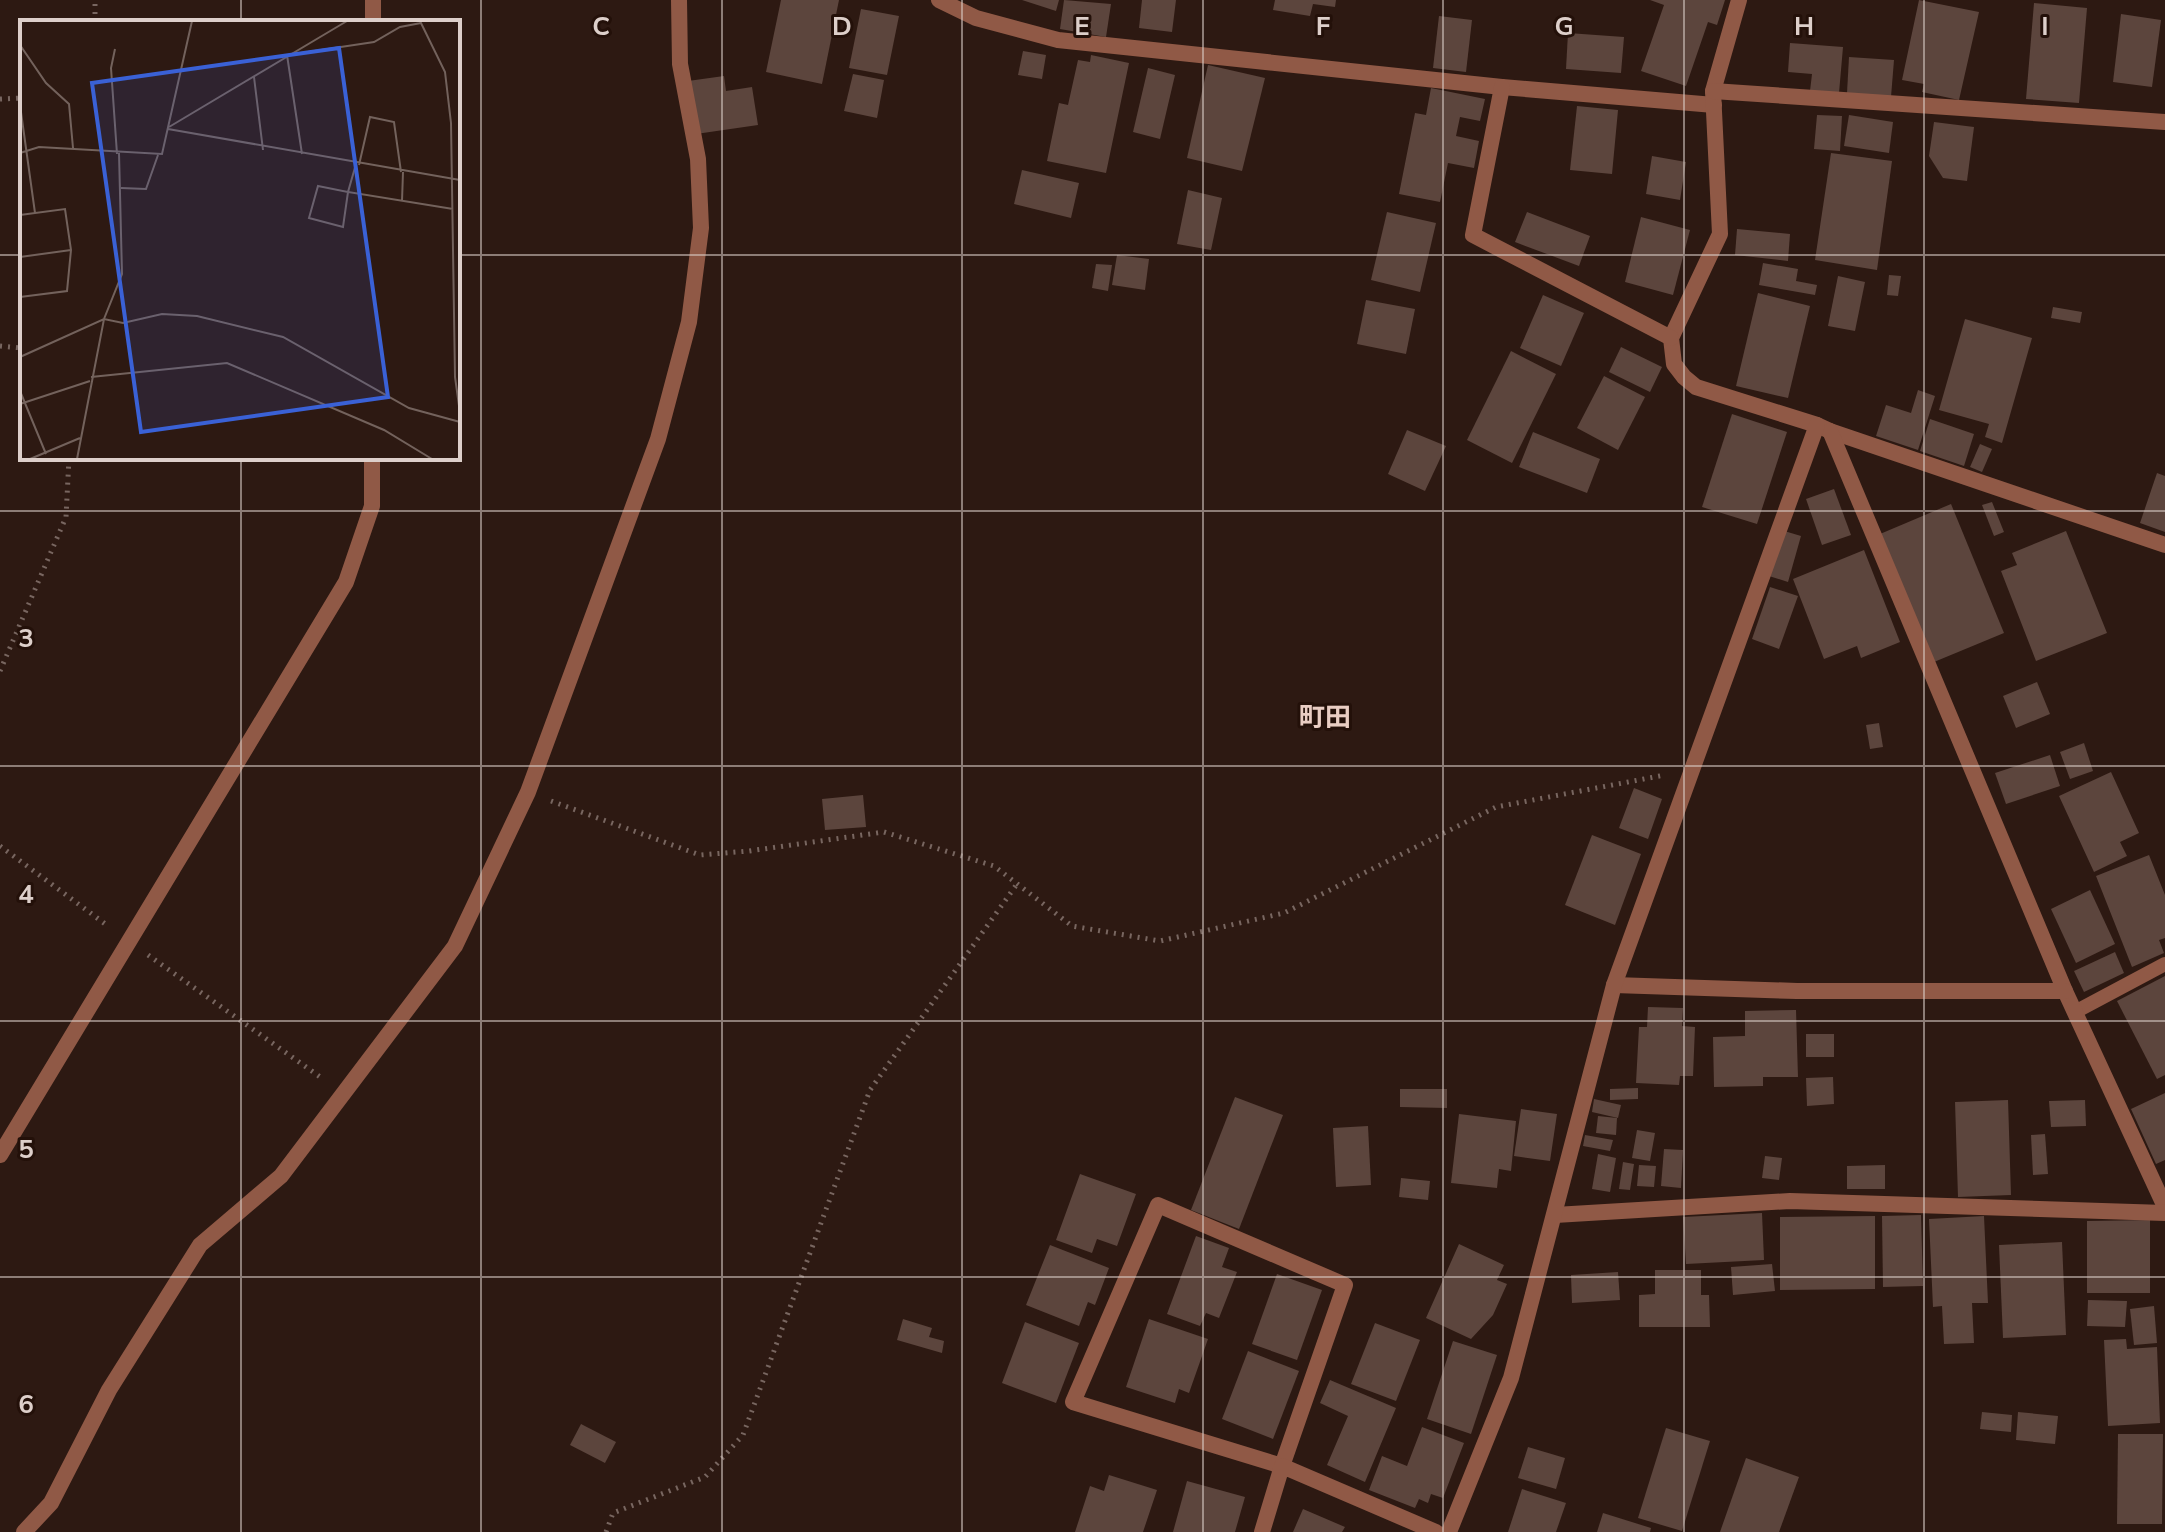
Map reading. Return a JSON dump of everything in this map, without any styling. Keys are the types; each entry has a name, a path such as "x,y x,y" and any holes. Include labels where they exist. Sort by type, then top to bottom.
{"street":[{"path":"24,1532 51,1503 109,1390 200,1245 281,1176 455,946 528,792 658,439 689,322 701,228 698,159 680,64 679,0"},
{"path":"939,0 976,18 1058,40 1502,87 2165,122"},
{"path":"1739,0 1714,98 1720,234 1671,338 1674,364 1684,377 1696,387 2165,545"},
{"path":"1502,87 1473,235 1671,338"},
{"path":"1449,1532 1511,1378 1614,985 1692,770 1824,428"},
{"path":"1555,1215 1790,1201 2165,1210 2065,991 1824,428"},
{"path":"0,1155 346,582 372,506 372,460"},
{"path":"1614,985 1797,991 2065,991"},
{"path":"1262,1532 1282,1466 1345,1285 1158,1205 1073,1402 1282,1466 1436,1532"}],"lane":[{"path":"2075,1012 2165,964"}],"path":[{"path":"0,99 20,98"},
{"path":"0,346 20,348"},
{"path":"0,671 66,517 69,460"},
{"path":"528,792 700,855 884,832 994,866 1072,926 1160,941 1284,913 1496,807 1692,770"},
{"path":"0,846 343,1094"},
{"path":"606,1532 613,1513 705,1477 743,1435 870,1090 1017,884"}],"building":[{"path":"781,0 839,0 822,84 766,72"},
{"path":"1022,0 1059,0 1056,11"},
{"path":"1064,0 1111,4 1106,37 1060,29"},
{"path":"1142,0 1176,0 1172,32 1139,28"},
{"path":"1275,0 1336,0 1335,7 1313,4 1310,16 1273,10"},
{"path":"1650,0 1725,0 1717,25 1708,22 1686,86 1641,71 1664,5"},
{"path":"1919,0 1979,12 1959,100 1922,92 1924,84 1902,80"},
{"path":"2034,3 2087,8 2079,103 2026,99"},
{"path":"861,9 899,16 887,75 849,68"},
{"path":"2121,14 2161,20 2152,87 2113,82"},
{"path":"1439,16 1472,20 1466,72 1433,68"},
{"path":"1568,33 1624,37 1621,73 1566,69"},
{"path":"1790,43 1843,47 1839,93 1810,91 1812,74 1788,72"},
{"path":"1023,51 1046,55 1042,79 1018,75"},
{"path":"1091,55 1129,63 1106,173 1047,161 1059,103 1068,105 1078,60 1090,62"},
{"path":"1849,57 1894,60 1891,97 1847,93"},
{"path":"1208,65 1265,78 1242,171 1187,158"},
{"path":"1148,68 1175,75 1160,139 1133,132"},
{"path":"853,74 884,80 877,118 844,111"},
{"path":"724,76 726,91 752,87 758,125 696,134 688,81"},
{"path":"1431,88 1485,99 1480,121 1460,117 1456,136 1479,141 1474,168 1448,163 1440,202 1399,194 1415,113 1426,115"},
{"path":"1577,106 1618,110 1612,174 1570,170"},
{"path":"1817,115 1842,116 1840,151 1814,149"},
{"path":"1849,115 1893,122 1889,153 1844,146"},
{"path":"1934,122 1974,127 1967,181 1943,178 1929,156"},
{"path":"1831,153 1892,161 1877,270 1815,260"},
{"path":"1652,156 1686,162 1680,200 1646,194"},
{"path":"1022,170 1079,183 1071,218 1014,204"},
{"path":"1188,190 1222,198 1211,250 1177,244"},
{"path":"1387,212 1436,223 1420,292 1371,280"},
{"path":"1527,212 1590,236 1579,266 1515,242"},
{"path":"1641,217 1690,230 1673,295 1625,282"},
{"path":"1737,229 1790,234 1788,261 1735,255"},
{"path":"1117,255 1149,259 1145,290 1112,285"},
{"path":"1763,263 1798,269 1796,281 1817,285 1815,295 1759,285"},
{"path":"1096,264 1112,265 1108,291 1092,288"},
{"path":"1889,275 1901,276 1898,296 1887,295"},
{"path":"1838,276 1865,282 1855,331 1828,326"},
{"path":"1758,293 1810,306 1788,398 1736,386"},
{"path":"1543,295 1584,313 1561,366 1520,348"},
{"path":"1366,300 1415,309 1406,354 1357,344"},
{"path":"2053,307 2082,312 2080,323 2051,318"},
{"path":"1965,319 2032,338 2002,443 1985,437 1989,424 1939,410"},
{"path":"1621,347 1662,367 1650,392 1609,372"},
{"path":"1511,351 1556,374 1512,463 1467,440"},
{"path":"1604,376 1645,397 1618,450 1577,428"},
{"path":"1918,390 1935,396 1918,450 1876,436 1886,405 1911,413"},
{"path":"1732,414 1787,432 1757,524 1702,507"},
{"path":"1930,419 1974,434 1964,466 1920,451"},
{"path":"1407,430 1446,446 1425,491 1388,474"},
{"path":"1533,432 1600,459 1587,493 1519,467"},
{"path":"1980,444 1992,449 1982,472 1970,467"},
{"path":"2157,473 2165,476 2165,532 2140,523"},
{"path":"1834,489 1851,535 1822,545 1806,499"},
{"path":"1992,502 2004,532 1994,536 1982,505"},
{"path":"1951,504 2004,633 1934,662 1880,534"},
{"path":"1781,530 1801,536 1788,582 1769,576"},
{"path":"2066,531 2107,633 2036,661 2001,571 2017,565 2012,553"},
{"path":"1864,550 1900,642 1861,658 1857,646 1824,659 1793,579"},
{"path":"1770,587 1798,596 1779,649 1752,639"},
{"path":"2037,682 2050,714 2016,728 2003,696"},
{"path":"1879,723 1883,747 1870,749 1866,725"},
{"path":"2084,743 2093,771 2070,779 2060,752"},
{"path":"2050,755 2060,786 2006,804 1995,773"},
{"path":"2111,772 2139,833 2120,842 2127,856 2094,872 2059,796"},
{"path":"1634,788 1662,799 1648,839 1619,828"},
{"path":"863,795 866,827 825,830 822,799"},
{"path":"1592,835 1641,854 1615,925 1565,905"},
{"path":"2149,855 2165,895 2165,938 2159,940 2164,953 2132,967 2096,876"},
{"path":"2090,890 2115,944 2076,963 2051,909"},
{"path":"2115,952 2124,973 2084,992 2074,971"},
{"path":"2165,976 2165,1075 2157,1079 2117,1001"},
{"path":"1648,1007 1683,1008 1682,1026 1695,1027 1693,1076 1680,1076 1679,1085 1636,1083 1639,1027 1647,1027"},
{"path":"1796,1010 1798,1077 1763,1077 1763,1086 1714,1087 1713,1037 1745,1036 1745,1011"},
{"path":"1806,1034 1834,1034 1834,1057 1806,1057"},
{"path":"1833,1077 1834,1104 1807,1106 1806,1078"},
{"path":"1638,1088 1638,1099 1610,1100 1610,1089"},
{"path":"1400,1089 1447,1089 1447,1108 1400,1107"},
{"path":"2165,1093 2165,1160 2156,1164 2131,1109"},
{"path":"1235,1097 1283,1115 1239,1229 1191,1210"},
{"path":"1594,1099 1621,1105 1618,1118 1592,1112"},
{"path":"2008,1100 2011,1195 1958,1197 1955,1102"},
{"path":"2085,1100 2086,1126 2051,1127 2049,1101"},
{"path":"1521,1109 1557,1114 1550,1161 1514,1156"},
{"path":"1459,1114 1516,1121 1511,1171 1499,1169 1497,1188 1451,1183"},
{"path":"1598,1116 1617,1118 1616,1135 1596,1133"},
{"path":"1368,1126 1371,1185 1336,1187 1333,1128"},
{"path":"1637,1130 1655,1133 1650,1161 1632,1158"},
{"path":"2045,1134 2048,1174 2033,1175 2031,1135"},
{"path":"1585,1135 1613,1140 1610,1151 1583,1146"},
{"path":"1664,1149 1683,1150 1681,1188 1661,1186"},
{"path":"1598,1154 1616,1158 1610,1192 1592,1189"},
{"path":"1765,1156 1782,1158 1779,1180 1762,1178"},
{"path":"1623,1162 1634,1164 1630,1190 1619,1189"},
{"path":"1639,1165 1656,1166 1654,1187 1637,1186"},
{"path":"1885,1165 1885,1189 1847,1189 1847,1166"},
{"path":"1080,1174 1136,1194 1117,1246 1097,1239 1092,1253 1056,1240"},
{"path":"1401,1178 1430,1181 1428,1200 1399,1197"},
{"path":"1762,1213 1764,1260 1686,1264 1683,1217"},
{"path":"1921,1215 1923,1286 1883,1287 1882,1216"},
{"path":"1875,1216 1875,1289 1780,1290 1780,1217"},
{"path":"1984,1216 1988,1303 1972,1303 1974,1343 1944,1344 1942,1306 1933,1307 1929,1219"},
{"path":"2150,1220 2150,1293 2087,1293 2087,1221"},
{"path":"1196,1236 1229,1248 1222,1267 1237,1272 1219,1318 1206,1313 1200,1326 1167,1314"},
{"path":"2062,1242 2066,1335 2003,1338 1999,1245"},
{"path":"1459,1244 1504,1265 1497,1280 1507,1284 1493,1315 1471,1339 1426,1318"},
{"path":"1050,1245 1109,1268 1095,1305 1088,1302 1079,1326 1026,1305"},
{"path":"1772,1264 1775,1291 1733,1295 1731,1267"},
{"path":"1655,1270 1701,1270 1701,1295 1709,1295 1710,1327 1639,1327 1639,1295 1655,1294"},
{"path":"1618,1272 1620,1300 1572,1303 1571,1275"},
{"path":"1277,1274 1322,1290 1297,1360 1252,1344"},
{"path":"2088,1300 2127,1301 2125,1327 2087,1326"},
{"path":"2154,1306 2157,1343 2134,1345 2130,1309"},
{"path":"903,1319 932,1328 929,1337 944,1341 942,1353 897,1340"},
{"path":"1149,1319 1208,1339 1189,1393 1179,1389 1175,1403 1126,1387"},
{"path":"1025,1322 1079,1343 1056,1403 1002,1383"},
{"path":"1375,1323 1420,1340 1396,1401 1351,1384"},
{"path":"2126,1339 2127,1349 2157,1347 2160,1423 2108,1426 2104,1340"},
{"path":"1453,1341 1497,1355 1471,1434 1427,1419"},
{"path":"1248,1351 1299,1371 1273,1439 1222,1419"},
{"path":"1330,1380 1396,1408 1365,1482 1327,1465 1348,1416 1320,1403"},
{"path":"1982,1412 2012,1415 2011,1432 1980,1429"},
{"path":"2018,1412 2058,1416 2055,1444 2016,1440"},
{"path":"581,1424 616,1442 605,1463 570,1445"},
{"path":"1422,1427 1464,1443 1443,1498 1431,1494 1428,1503 1419,1499 1415,1508 1369,1490 1382,1456 1407,1466"},
{"path":"1666,1428 1710,1441 1682,1531 1638,1518"},
{"path":"2118,1434 2163,1434 2162,1524 2117,1524"},
{"path":"1528,1447 1565,1458 1556,1489 1518,1478"},
{"path":"1746,1458 1799,1477 1779,1532 1720,1532"},
{"path":"1109,1475 1157,1490 1143,1532 1075,1532 1090,1486 1104,1491"},
{"path":"1187,1481 1245,1497 1235,1532 1173,1532"},
{"path":"1522,1489 1566,1503 1556,1532 1508,1532"},
{"path":"1303,1509 1345,1527 1342,1532 1293,1532"},
{"path":"1603,1513 1651,1528 1650,1532 1597,1532"}],"district":[{"name":"町田","path":"1325,717"}]}
